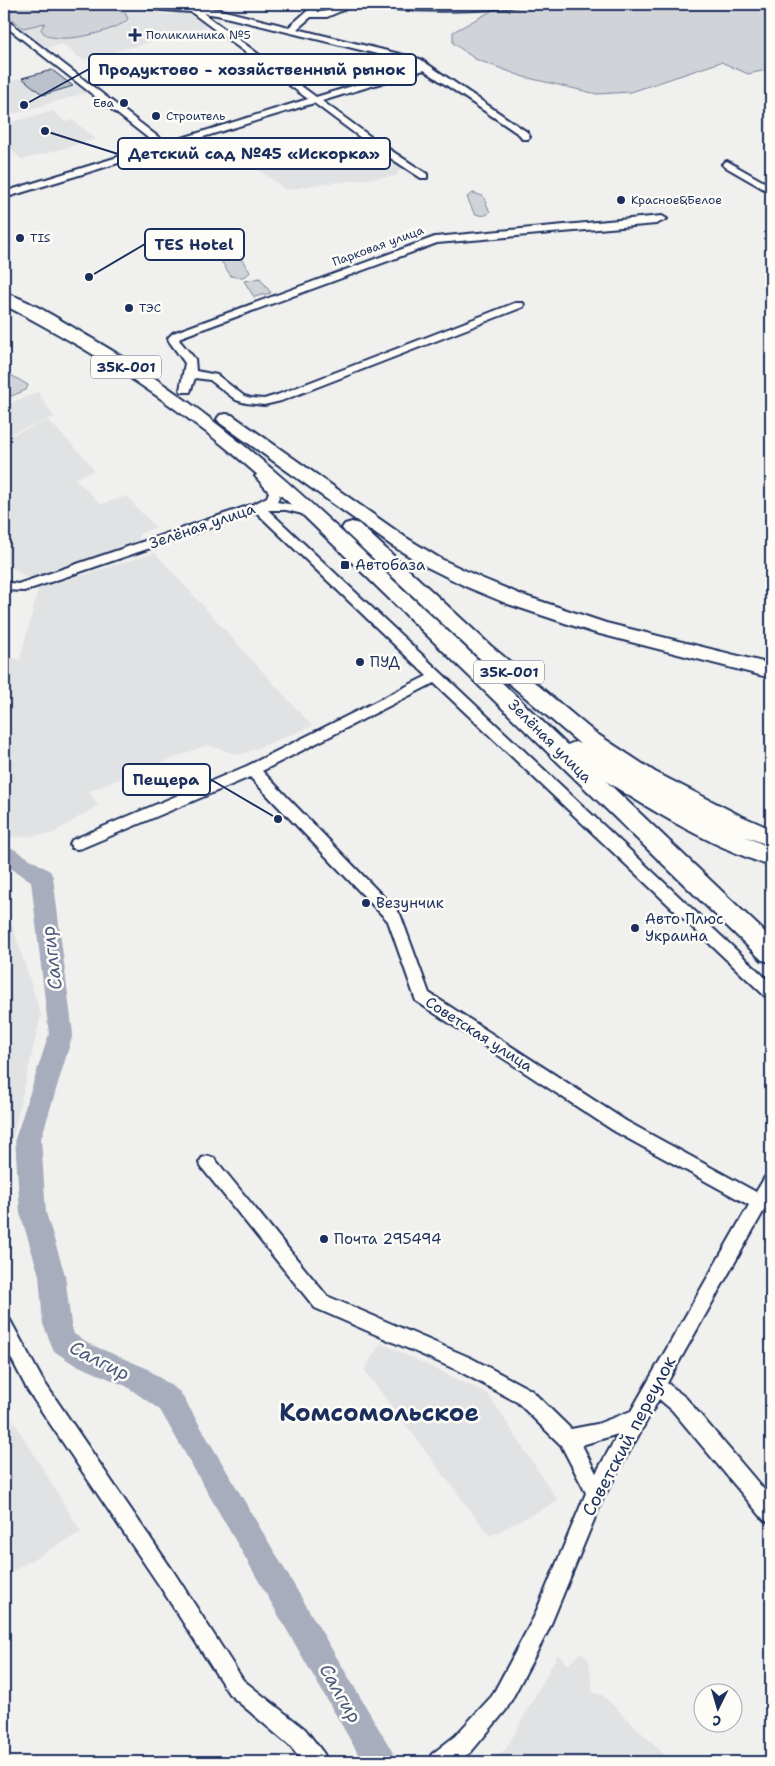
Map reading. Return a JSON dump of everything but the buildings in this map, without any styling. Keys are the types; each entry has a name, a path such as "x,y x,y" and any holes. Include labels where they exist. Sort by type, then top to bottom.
{"main road":[{"name":"35К-001","path":"4,286 76,323 183,388 280,459 484,652 586,737 647,778 684,798 771,838"},
{"name":"35К-001","path":"4,298 110,356 183,388"},
{"name":"Зелёная улица","path":"183,388 239,449 311,512 771,953"},
{"path":"280,459 384,532 434,563 494,591 539,609 613,632 771,671"},
{"path":"520,711 635,791 673,812 771,857"}],"street":[{"path":"290,31 320,4"},
{"path":"308,14 324,15 353,4"},
{"path":"370,4 418,8 451,8 516,4"},
{"path":"149,6 217,12 417,61 524,134 525,137"},
{"path":"191,9 372,142 424,176"},
{"path":"4,21 164,146"},
{"path":"4,195 426,66"},
{"path":"727,164 771,190"},
{"name":"Парковая улица","path":"183,388 192,363 190,358 174,341 173,338 176,335 435,240 662,219"},
{"path":"183,388 213,377 240,398 264,402 281,398 519,305"},
{"name":"Зелёная улица","path":"4,586 19,588 262,505 273,499 275,491 271,484 198,424 183,388"},
{"path":"262,505 283,506 311,512"},
{"path":"262,505 502,740 771,992"},
{"path":"77,844 252,770 437,676"},
{"name":"Советская улица","path":"252,770 395,918 422,997 620,1126 759,1202"},
{"path":"208,1163 321,1302 464,1364 524,1396 568,1439 596,1492"},
{"name":"Советский переулок","path":"440,1762 463,1744 499,1703 541,1624 596,1492 771,1182"},
{"path":"4,1326 36,1385 168,1581 236,1687 297,1737 316,1762"},
{"path":"655,1385 679,1404 771,1513"},
{"path":"568,1439 597,1432 637,1418"}],"shaded area":[{"path":"4,4 146,4 143,10 169,15 185,11 207,27 83,60 62,44 46,48 4,14"},
{"path":"4,4 93,4 91,7 94,10 106,8 118,10 125,13 128,19 99,33 70,38 57,38 46,35 41,29 45,23 23,28 4,13"},
{"path":"278,4 346,4 320,13"},
{"path":"547,4 771,4 771,69 748,74 721,62 631,92 597,94 524,77 475,59 453,43 453,32 493,10"},
{"path":"21,78 42,96 77,86 86,93 6,116 4,114 4,86 9,85 7,82"},
{"path":"53,111 65,122 73,120 96,139 22,160 4,142 4,124"},
{"path":"312,138 337,156 370,146 402,166 396,176 320,184 286,190 244,159"},
{"path":"473,193 483,196 490,212 487,215 482,216 474,213 467,197"},
{"path":"226,253 238,254 250,272 242,277 231,276 219,258"},
{"path":"260,278 271,293 254,297 244,281"},
{"path":"4,371 28,385 26,390 4,399"},
{"path":"38,392 54,417 4,436 4,406"},
{"path":"48,420 87,460 94,470 75,479 101,504 128,496 133,504 156,527 139,534 139,540 28,578 4,563 4,438"},
{"path":"155,553 312,726 240,755 207,745 89,791 98,805 52,834 7,838 4,841 4,656 20,660 38,589"},
{"path":"4,899 41,1015 8,1157 4,1159"},
{"path":"381,1343 488,1394 558,1501 490,1536 364,1370"},
{"path":"4,1405 81,1532 4,1576"},
{"path":"581,1652 589,1661 593,1693 602,1695 672,1762 491,1762 506,1749 558,1654 568,1665"}],"waterway":[{"name":"Салгир","path":"4,854 42,877 61,1034 28,1139 33,1213 52,1275 57,1324 64,1342 82,1354 136,1377 170,1401 381,1762"}],"place":[{"name":"Поликлиника №5","path":"135,35"},
{"name":"Ева","path":"124,103"},
{"name":"Продуктово - хозяйственный рынок","path":"24,105"},
{"name":"Строитель","path":"156,116"},
{"name":"Детский сад №45 «Искорка»","path":"45,131"},
{"name":"Красное&Белое","path":"621,200"},
{"name":"TIS","path":"20,238"},
{"name":"TES Hotel","path":"89,277"},
{"name":"ТЭС","path":"129,308"},
{"name":"Автобаза","path":"345,565"},
{"name":"ПУД","path":"360,662"},
{"name":"Пещера","path":"278,819"},
{"name":"Везунчик","path":"366,903"},
{"name":"Авто Плюс Украина","path":"635,928"},
{"name":"Почта 295494","path":"324,1239"}],"district":[{"name":"Комсомольское","path":"379,1413"}]}
